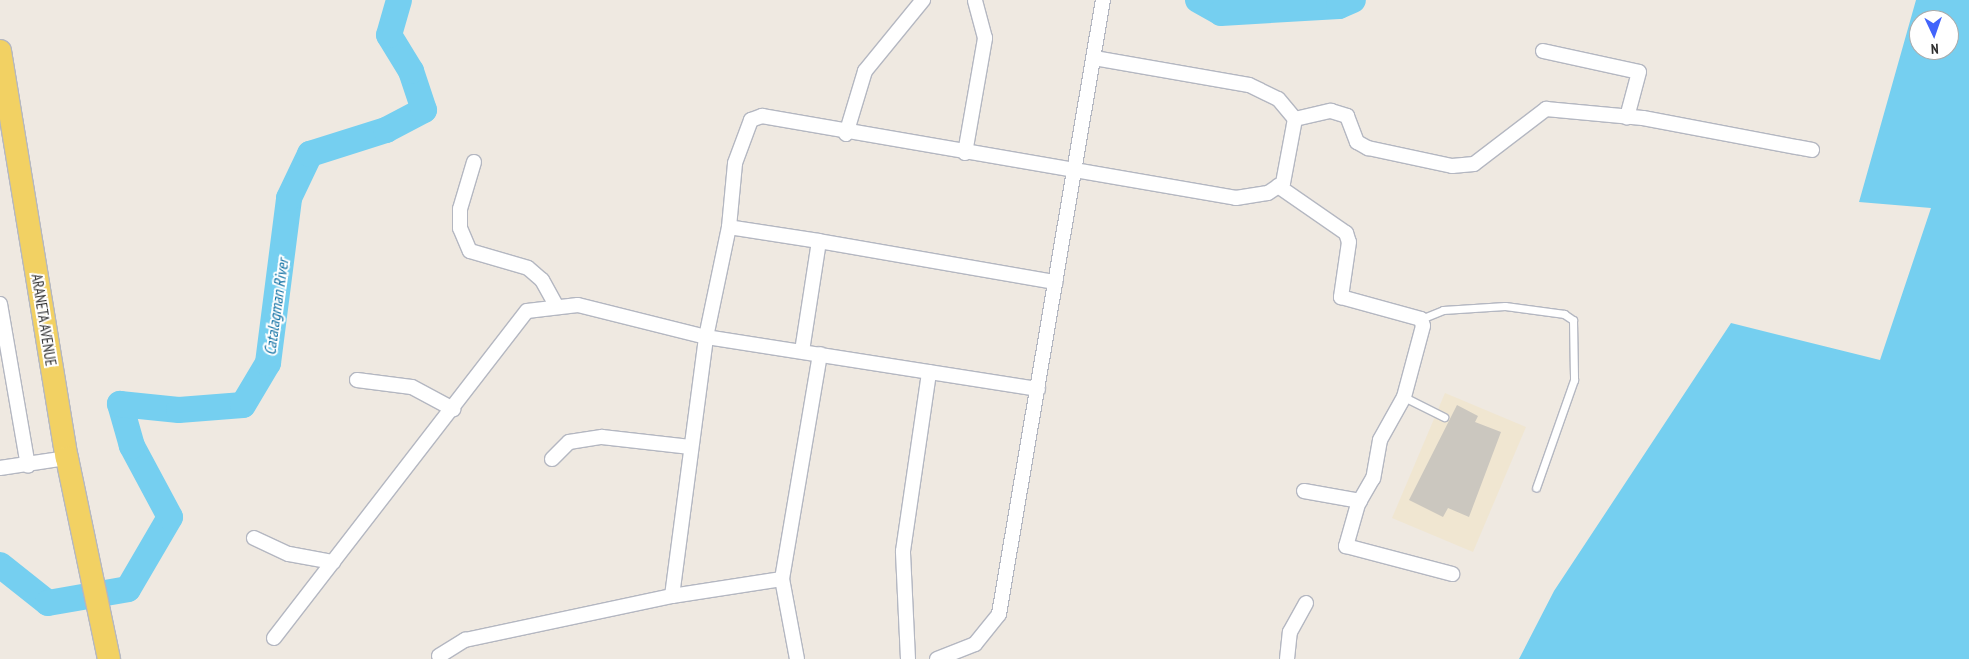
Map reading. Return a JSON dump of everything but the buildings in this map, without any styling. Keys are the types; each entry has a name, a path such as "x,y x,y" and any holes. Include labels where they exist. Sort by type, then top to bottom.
{"main road":[{"name":"ARANETA AVENUE","path":"0,51 67,458 109,659"}],"street":[{"path":"846,134 865,71 881,46 923,0"},
{"path":"965,153 985,38 975,0"},
{"path":"937,659 975,644 999,614 1103,0"},
{"path":"1543,51 1639,72 1627,117"},
{"path":"672,596 690,447 706,337 729,227 735,162 751,120 762,116 846,134 1236,198 1256,196 1278,186 1287,173 1295,119 1278,99 1249,85 1094,58"},
{"path":"1295,119 1331,111 1351,120 1357,142 1368,148 1466,166 1546,110 1627,117 1812,150"},
{"path":"474,162 460,209 463,240 475,254 518,263 537,274 556,305"},
{"path":"1278,186 1346,233 1349,242 1341,297 1421,320 1423,335 1404,397 1380,440 1373,478 1360,501 1346,538 1350,550 1452,574"},
{"path":"729,227 1055,282"},
{"path":"802,351 819,241"},
{"path":"0,304 28,466"},
{"path":"274,638 453,409 517,320 527,311 556,305 578,305 706,337 1038,389"},
{"path":"797,659 782,579 820,354"},
{"path":"908,659 903,551 929,372"},
{"path":"357,380 412,387 453,409"},
{"path":"552,459 569,442 602,437 690,447"},
{"path":"0,468 28,466 67,458"},
{"path":"1304,491 1360,501"},
{"path":"254,538 289,554 333,562"},
{"path":"439,656 465,640 672,596 782,579"},
{"path":"1287,659 1290,632 1306,603"}],"lane":[{"path":"1421,320 1443,310 1505,306 1564,314 1573,320 1574,380 1536,488"},
{"path":"1404,397 1444,417"}],"shaded area":[{"path":"1445,393 1526,427 1473,552 1392,518"}],"water":[{"path":"1916,0 1969,0 1969,659 1519,659 1554,591 1731,323 1880,360 1931,208 1859,202 1909,25 1909,60 1959,60 1959,10 1913,10"}],"waterway":[{"name":"Catalagman River","path":"0,565 48,603 128,589 170,517 132,446 120,404 179,410 243,405 268,363 289,198 310,154 386,130 424,110 411,71 389,35 399,0"},
{"path":"1198,0 1221,13 1339,6 1353,0"}]}
